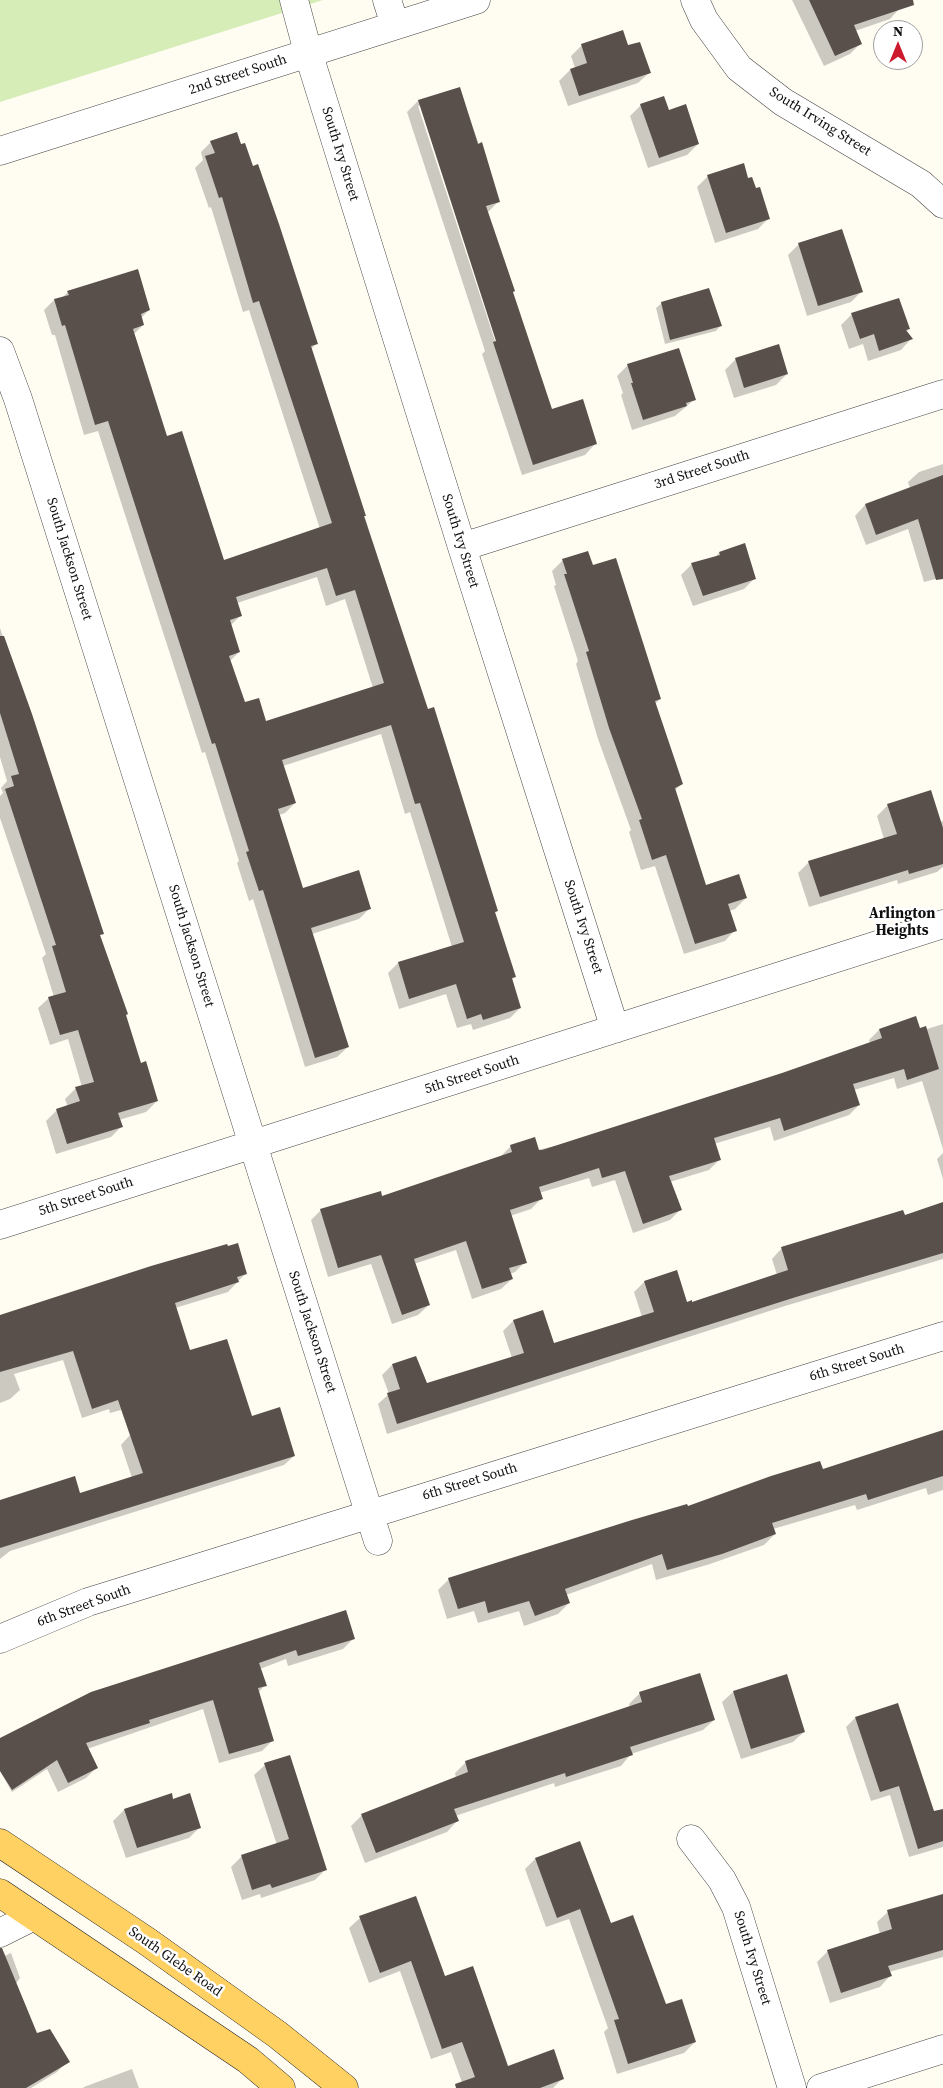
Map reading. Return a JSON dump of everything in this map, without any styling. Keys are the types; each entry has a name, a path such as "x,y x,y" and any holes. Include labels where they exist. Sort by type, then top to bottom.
{"main road":[{"name":"South Glebe Road","path":"0,1843 148,1942 278,2035 344,2088"},
{"path":"0,1893 248,2060 281,2088"}],"street":[{"name":"South Ivy Street","path":"294,0 308,52 462,547 615,1028"},
{"name":"2nd Street South","path":"0,152 308,52 391,13 476,0"},
{"name":"South Irving Street","path":"695,0 704,20 739,68 783,102 921,184 943,204"},
{"name":"South Jackson Street","path":"0,351 18,399 378,1541"},
{"name":"3rd Street South","path":"462,547 943,394"},
{"name":"5th Street South","path":"0,1225 943,924"},
{"name":"6th Street South","path":"0,1639 88,1602 943,1336"},
{"name":"South Ivy Street","path":"691,1839 722,1880 736,1907 792,2088"},
{"path":"0,1933 34,1916"},
{"path":"821,2088 943,2049"}],"green space":[{"path":"0,0 323,0 0,102"}],"building":[{"path":"809,0 913,0 914,5 854,25 862,44 835,56"},
{"path":"623,30 628,45 640,42 651,73 579,96 570,69 587,63 581,44"},
{"path":"460,87 478,144 482,142 500,202 486,206 552,409 583,399 597,444 533,465 493,342 496,341 418,100"},
{"path":"664,96 669,110 686,104 699,144 659,158 640,104"},
{"path":"237,132 241,144 245,143 253,166 258,164 318,344 311,346 366,516 364,516 428,709 434,707 498,911 495,912 516,977 512,978 521,1008 483,1020 481,1014 467,1019 456,984 409,999 398,962 464,942 420,803 415,804 391,725 282,760 296,803 278,809 303,888 359,870 371,909 311,928 349,1047 315,1058 263,890 259,891 246,852 249,851 215,743 212,744 108,421 95,425 65,325 62,326 54,299 69,295 67,291 138,269 150,310 141,314 144,325 133,329 167,436 182,431 224,560 332,523 259,301 253,303 222,197 219,198 205,156 215,153 210,141","holes":["327,568 336,596 355,590 384,683 266,721 259,698 245,702 229,656 240,652 230,620 242,616 236,597"]},
{"path":"744,163 748,178 752,177 756,188 760,187 770,219 726,233 707,175"},
{"path":"842,229 863,292 818,306 798,243"},
{"path":"709,288 722,326 670,340 661,302"},
{"path":"899,298 910,329 906,330 913,339 879,351 874,334 860,339 851,313"},
{"path":"779,344 788,374 744,388 735,358"},
{"path":"679,348 696,400 686,403 687,406 643,420 627,364"},
{"path":"943,475 943,579 936,580 918,519 876,535 865,504"},
{"path":"745,543 756,579 703,596 691,563 720,555 719,552"},
{"path":"588,551 593,565 616,558 661,699 655,701 683,784 675,788 706,885 739,874 747,898 728,904 737,931 695,944 666,855 652,860 639,820 642,819 609,728 586,652 589,651 564,574 567,574 562,559"},
{"path":"0,636 4,636 32,714 104,934 100,935 128,1014 126,1015 141,1063 146,1061 158,1101 118,1113 123,1127 67,1144 56,1109 80,1101 75,1087 94,1082 78,1030 60,1035 48,997 66,992 52,946 56,945 5,789 14,786 11,776 19,774 0,713"},
{"path":"931,790 943,828 943,864 909,874 908,870 820,897 808,861 897,834 887,804"},
{"path":"916,1016 920,1028 926,1026 939,1069 907,1080 904,1069 853,1084 860,1105 784,1131 780,1118 714,1138 721,1160 669,1176 682,1210 643,1224 625,1171 602,1178 599,1168 539,1187 543,1199 510,1210 527,1263 509,1268 513,1279 482,1289 466,1241 414,1259 430,1305 402,1315 381,1255 338,1268 320,1209 381,1191 382,1196 512,1152 510,1145 535,1137 539,1150 542,1150 782,1073 882,1038 879,1029"},
{"path":"943,1202 943,1253 796,1297 397,1424 387,1393 400,1389 392,1364 416,1356 427,1383 524,1353 513,1320 543,1310 554,1343 654,1312 644,1281 677,1270 687,1302 692,1300 692,1302 788,1270 781,1247 903,1210 905,1215"},
{"path":"238,1243 247,1274 237,1277 239,1282 175,1303 190,1350 227,1339 252,1416 280,1407 295,1456 0,1548 0,1500 75,1476 80,1493 143,1473 118,1400 92,1409 73,1351 0,1372 0,1315 151,1266 227,1244 228,1246"},
{"path":"943,1430 943,1476 868,1500 866,1494 772,1523 776,1534 722,1554 667,1570 662,1554 565,1589 570,1603 535,1616 529,1601 488,1613 485,1601 458,1609 448,1578 632,1520 687,1504 688,1506 771,1476 820,1461 823,1469"},
{"path":"346,1610 355,1639 298,1656 296,1650 259,1663 267,1686 258,1688 274,1741 229,1754 213,1700 149,1720 150,1723 86,1743 98,1768 68,1783 57,1760 12,1790 0,1771 0,1738 91,1692"},
{"path":"700,1673 715,1720 630,1747 633,1755 566,1777 565,1773 454,1809 459,1821 376,1853 361,1814 468,1772 465,1761 642,1702 639,1692"},
{"path":"787,1674 805,1732 751,1749 733,1691"},
{"path":"898,1703 934,1811 943,1809 943,1841 918,1849 899,1786 880,1792 855,1717"},
{"path":"290,1755 327,1870 272,1888 270,1884 252,1890 241,1855 289,1839 264,1763"},
{"path":"172,1793 173,1799 190,1793 201,1828 137,1848 124,1809"},
{"path":"580,1841 611,1923 633,1915 666,2004 682,1999 696,2042 628,2064 614,2020 619,2019 580,1909 557,1918 535,1858"},
{"path":"943,1894 943,1950 888,1966 892,1976 841,1993 827,1950 892,1929 887,1910"},
{"path":"416,1896 445,1976 473,1966 508,2066 554,2049 564,2079 540,2088 456,2088 455,2084 475,2077 462,2042 442,2049 411,1961 380,1973 359,1916"},
{"path":"0,1948 2,1948 37,2033 50,2029 70,2062 26,2088 0,2088"}],"district":[{"name":"Arlington Heights","path":"902,922"}]}
